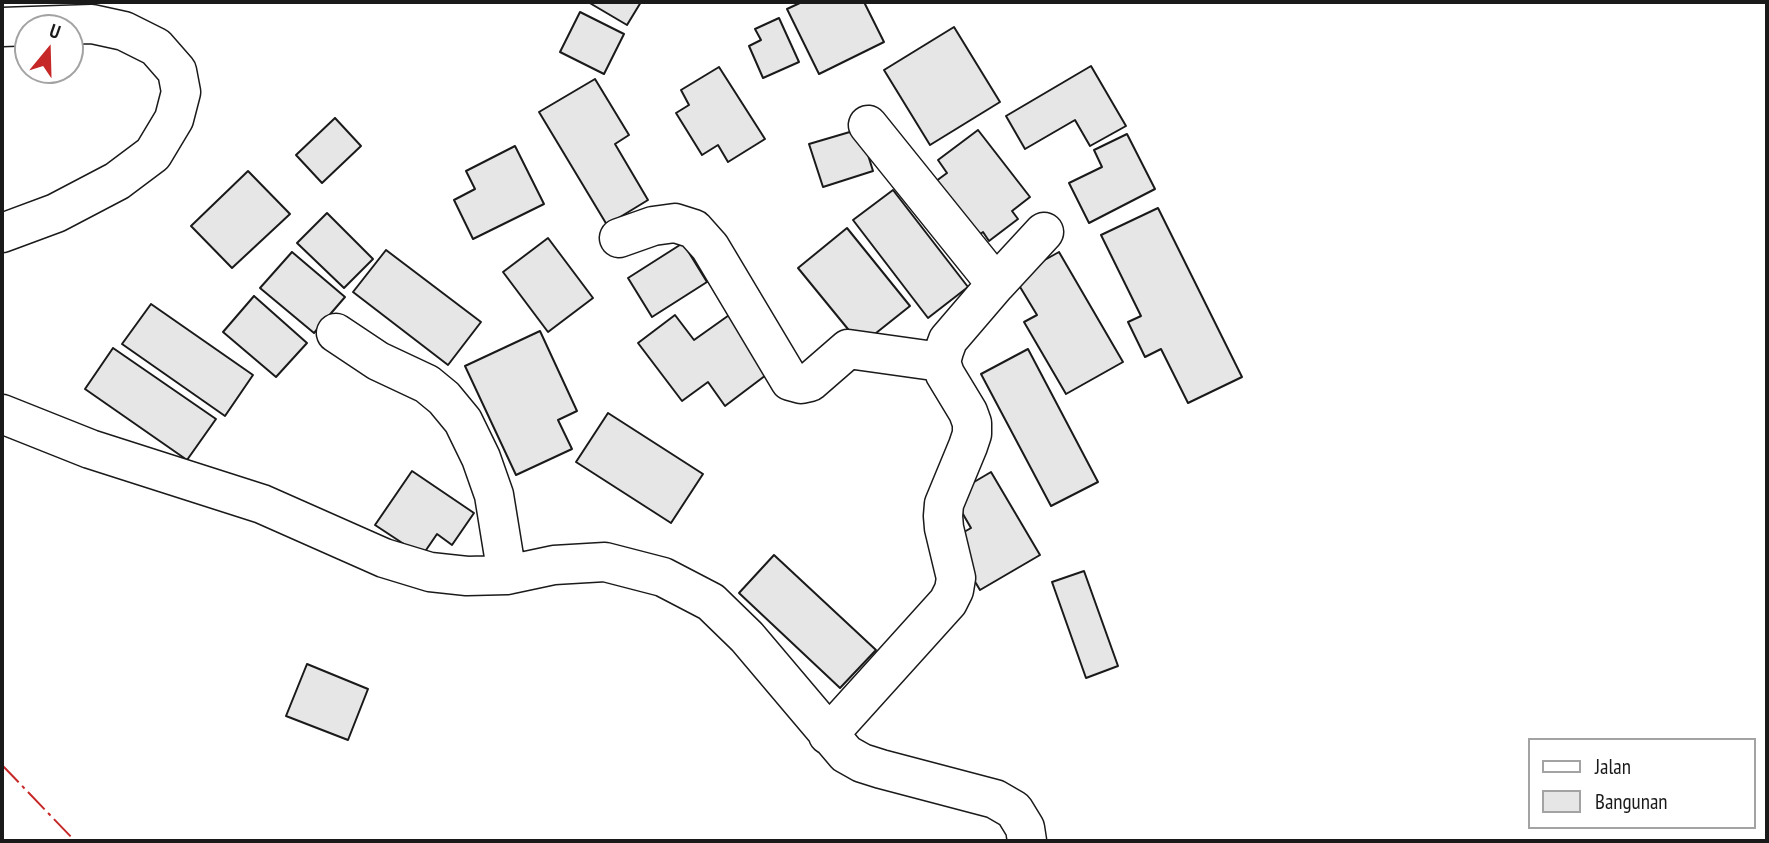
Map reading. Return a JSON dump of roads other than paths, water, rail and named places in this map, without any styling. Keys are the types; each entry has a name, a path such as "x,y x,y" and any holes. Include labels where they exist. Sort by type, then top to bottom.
{"street":[{"path":"2,27 92,24 124,31 156,47 177,71 181,92 174,119 153,154 117,181 56,214 2,233"},
{"path":"868,125 996,284"},
{"path":"620,238 653,226 675,223 694,229 710,247 790,381 801,384 810,382 848,349 941,362"},
{"path":"828,735 948,602 954,590 956,578 943,527 944,505 968,446 972,423 941,362 948,340 1044,232"},
{"path":"336,333 378,361 427,384 444,398 463,421 481,458 494,495 506,575"},
{"path":"2,414 90,449 261,504 384,558 430,572 467,576 506,575 554,565 605,562 663,577 712,602 747,637 846,754 862,763 995,799 1014,810 1026,828 1027,841"}]}
